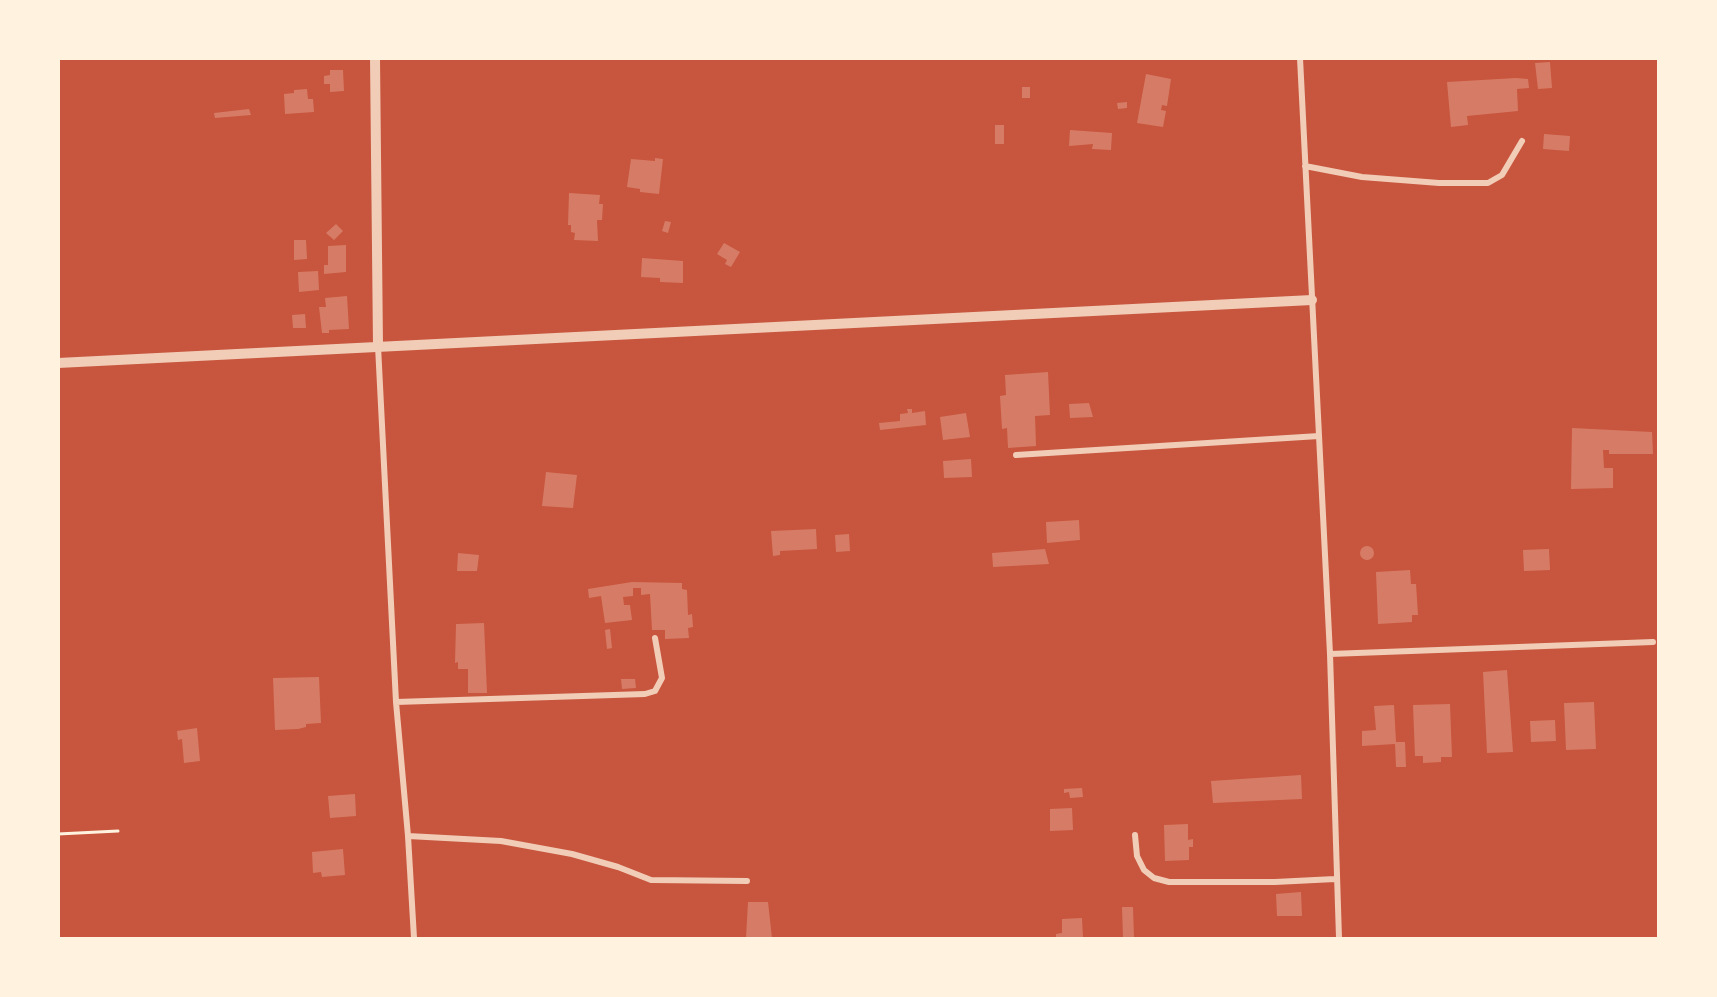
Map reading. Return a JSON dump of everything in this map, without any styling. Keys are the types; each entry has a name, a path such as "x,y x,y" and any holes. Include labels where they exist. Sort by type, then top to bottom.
{"street":[{"path":"375,58 378,346 396,702 408,836 414,939"},
{"path":"1300,58 1330,654 1335,879 1339,939"},
{"path":"1305,166 1362,177 1439,183 1488,183 1502,175 1522,141"},
{"path":"58,363 1312,300"},
{"path":"1016,455 1319,436"},
{"path":"396,702 645,694 655,691 662,678 655,638"},
{"path":"1330,654 1653,642"},
{"path":"1135,835 1137,856 1144,870 1154,878 1169,882 1275,882 1335,879"},
{"path":"408,836 501,841 572,854 618,867 651,880 747,881"}],"path":[{"path":"58,834 118,831"}],"building":[{"path":"1550,62 1552,88 1538,89 1535,63"},
{"path":"330,70 343,70 344,91 330,92 330,84 324,84 324,76 330,75"},
{"path":"1146,74 1171,79 1167,106 1162,105 1161,110 1166,111 1163,127 1137,123"},
{"path":"1528,79 1529,88 1517,89 1518,111 1467,116 1468,125 1451,127 1447,82"},
{"path":"1022,87 1030,87 1030,98 1022,98"},
{"path":"307,89 308,99 313,99 314,112 285,114 284,94"},
{"path":"1127,102 1127,108 1118,109 1117,103"},
{"path":"249,109 251,115 215,118 214,113"},
{"path":"995,125 1004,125 1004,144 995,144"},
{"path":"1070,130 1112,133 1111,150 1092,149 1093,144 1069,146"},
{"path":"1544,134 1570,136 1569,151 1543,149"},
{"path":"655,158 663,159 659,194 640,192 640,189 627,187 631,159 655,161"},
{"path":"569,193 600,195 599,204 603,204 602,220 597,220 598,241 574,240 575,233 571,232 571,225 568,225"},
{"path":"665,221 671,222 668,233 662,231"},
{"path":"336,224 343,231 334,240 326,233"},
{"path":"294,240 306,240 307,259 294,260"},
{"path":"724,243 740,252 731,267 725,264 727,260 717,254"},
{"path":"346,245 346,272 324,274 324,265 328,265 328,246"},
{"path":"642,258 683,261 683,283 660,282 660,278 641,277"},
{"path":"318,271 319,290 299,292 298,272"},
{"path":"347,296 349,329 329,330 329,333 322,333 319,307 326,307 325,298"},
{"path":"305,314 306,328 293,328 292,315"},
{"path":"1048,372 1050,415 1035,416 1036,446 1008,448 1007,428 1002,429 1000,396 1006,395 1005,375"},
{"path":"1089,403 1093,417 1070,418 1069,404"},
{"path":"907,409 912,409 912,413 925,411 926,425 880,430 879,423 900,421 900,414 908,413"},
{"path":"966,413 970,437 943,440 940,417"},
{"path":"1572,428 1652,432 1653,454 1609,454 1609,450 1603,450 1604,468 1613,468 1613,488 1571,489"},
{"path":"971,459 972,477 944,478 943,461"},
{"path":"546,472 577,475 573,508 542,506"},
{"path":"1079,520 1080,540 1047,543 1046,522"},
{"path":"816,529 817,549 780,551 780,555 773,556 771,531"},
{"path":"849,534 850,551 836,552 835,535"},
{"path":"1367,546 1372,548 1374,553 1372,558 1367,560 1362,558 1360,553 1362,548"},
{"path":"1045,549 1049,564 993,567 992,553"},
{"path":"1549,549 1550,570 1524,571 1523,550"},
{"path":"458,553 479,555 477,571 457,571"},
{"path":"1410,570 1411,584 1416,584 1418,615 1412,615 1412,622 1378,624 1376,572"},
{"path":"632,582 682,583 682,589 687,590 688,615 692,614 693,627 688,628 689,638 665,639 665,630 652,630 650,594 641,595 641,588 633,588 633,596 623,597 624,605 630,605 632,620 605,623 601,596 589,598 588,589"},
{"path":"484,623 487,693 468,693 468,669 458,669 458,662 455,663 456,624"},
{"path":"610,629 612,648 607,649 605,630"},
{"path":"1507,670 1513,752 1487,753 1483,672"},
{"path":"319,677 321,723 306,724 306,727 298,729 275,730 273,678"},
{"path":"621,679 635,679 636,688 622,689"},
{"path":"1594,702 1596,749 1566,750 1564,703"},
{"path":"1450,704 1452,757 1441,757 1441,762 1423,763 1423,756 1415,756 1413,705"},
{"path":"1394,705 1396,742 1405,742 1406,767 1396,767 1395,744 1362,746 1362,731 1376,730 1374,706"},
{"path":"1555,720 1556,741 1531,742 1530,721"},
{"path":"197,728 200,761 184,763 182,739 178,740 177,731"},
{"path":"1301,775 1302,799 1213,803 1211,781"},
{"path":"1082,788 1083,797 1070,798 1069,792 1064,793 1064,789"},
{"path":"355,794 356,816 330,818 328,796"},
{"path":"1072,808 1073,830 1050,831 1050,809"},
{"path":"1188,824 1188,840 1193,839 1193,847 1189,847 1189,860 1165,861 1164,825"},
{"path":"343,849 345,875 322,877 321,872 313,873 312,852"},
{"path":"1301,892 1302,916 1277,916 1276,894"},
{"path":"748,902 768,902 772,938 746,938"},
{"path":"1122,907 1133,907 1134,938 1123,938"},
{"path":"1082,918 1083,938 1056,938 1056,934 1062,933 1062,919"}]}
